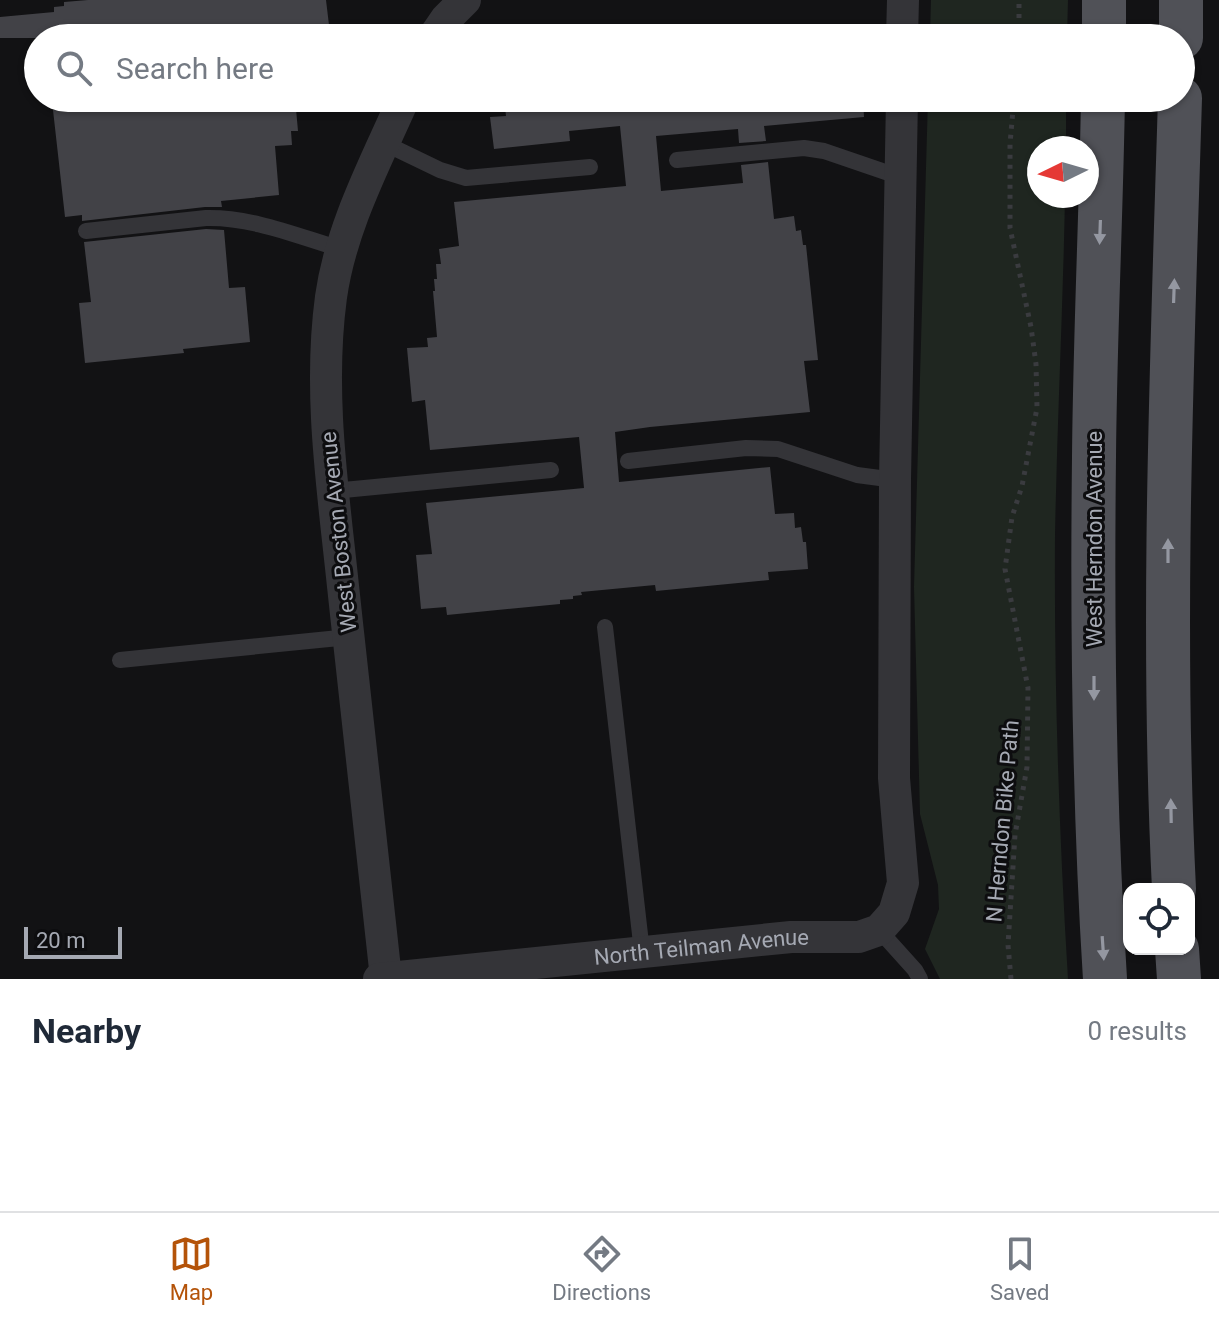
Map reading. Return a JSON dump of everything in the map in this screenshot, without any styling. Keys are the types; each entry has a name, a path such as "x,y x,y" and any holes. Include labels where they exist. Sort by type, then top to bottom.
{"main road":[{"path":"1104,0 1104,24"},
{"path":"1181,0 1181,24"},
{"name":"West Herndon Avenue","path":"1103,112 1093,599 1094,749 1105,979"},
{"path":"1174,883 1168,504 1180,112"},
{"path":"1177,955 1179,979"}],"street":[{"path":"443,24 465,0"},
{"path":"902,24 903,0"},
{"name":"West Boston Avenue","path":"386,978 325,407 326,350 341,249 398,112"},
{"path":"879,930 894,913 903,883 894,778 895,480 902,112"},
{"name":"North Teilman Avenue","path":"379,979 421,978 791,937 859,937 879,930"}],"lane":[{"path":"384,143 440,170 466,178 590,167"},
{"path":"677,160 804,148 824,151 900,177"},
{"path":"86,231 226,218 248,221 341,249"},
{"path":"628,461 746,448 778,449 857,475 895,480"},
{"path":"333,491 551,470"},
{"path":"605,627 642,952"},
{"path":"120,660 349,637"},
{"path":"879,930 920,979"}],"path":[{"path":"1019,0 1019,24"},
{"name":"N Herndon Bike Path","path":"1011,979 1008,945 1015,835 1027,767 1028,688 1005,569 1012,517 1022,486 1037,408 1031,327 1010,228 1013,112"}],"shaded area":[{"path":"931,0 1068,0 1067,24 930,24"},
{"path":"928,112 1066,112 1066,136 1027,136 1027,208 1065,208 1055,591 1058,758 1068,979 940,979 925,949 939,909 938,885 920,814 914,587"}],"building":[{"path":"326,0 329,24 24,24 24,38 0,38 0,17 54,12 54,7 64,6 64,2"},
{"path":"53,112 296,112 298,131 291,131 292,145 275,146 279,195 221,201 222,207 82,221 82,215 65,217"},
{"path":"506,112 864,112 864,117 764,126 766,141 739,143 738,129 656,136 661,191 743,183 741,165 768,162 774,219 794,216 796,231 801,230 803,245 806,245 818,360 804,361 810,412 615,432 619,482 770,467 775,514 794,513 795,528 801,527 803,542 806,542 808,569 768,572 769,580 656,591 655,585 581,592 582,595 573,596 573,599 560,600 560,604 447,615 446,607 421,609 416,555 432,554 426,503 584,488 579,437 430,450 425,400 412,402 407,348 428,347 427,338 437,337 433,291 434,279 437,279 436,264 441,264 439,249 459,246 454,202 626,186 620,126 569,131 570,141 494,149 490,117 506,116"},
{"path":"206,229 224,230 229,288 245,287 250,342 183,349 184,353 85,363 79,303 91,302 84,242"}]}
